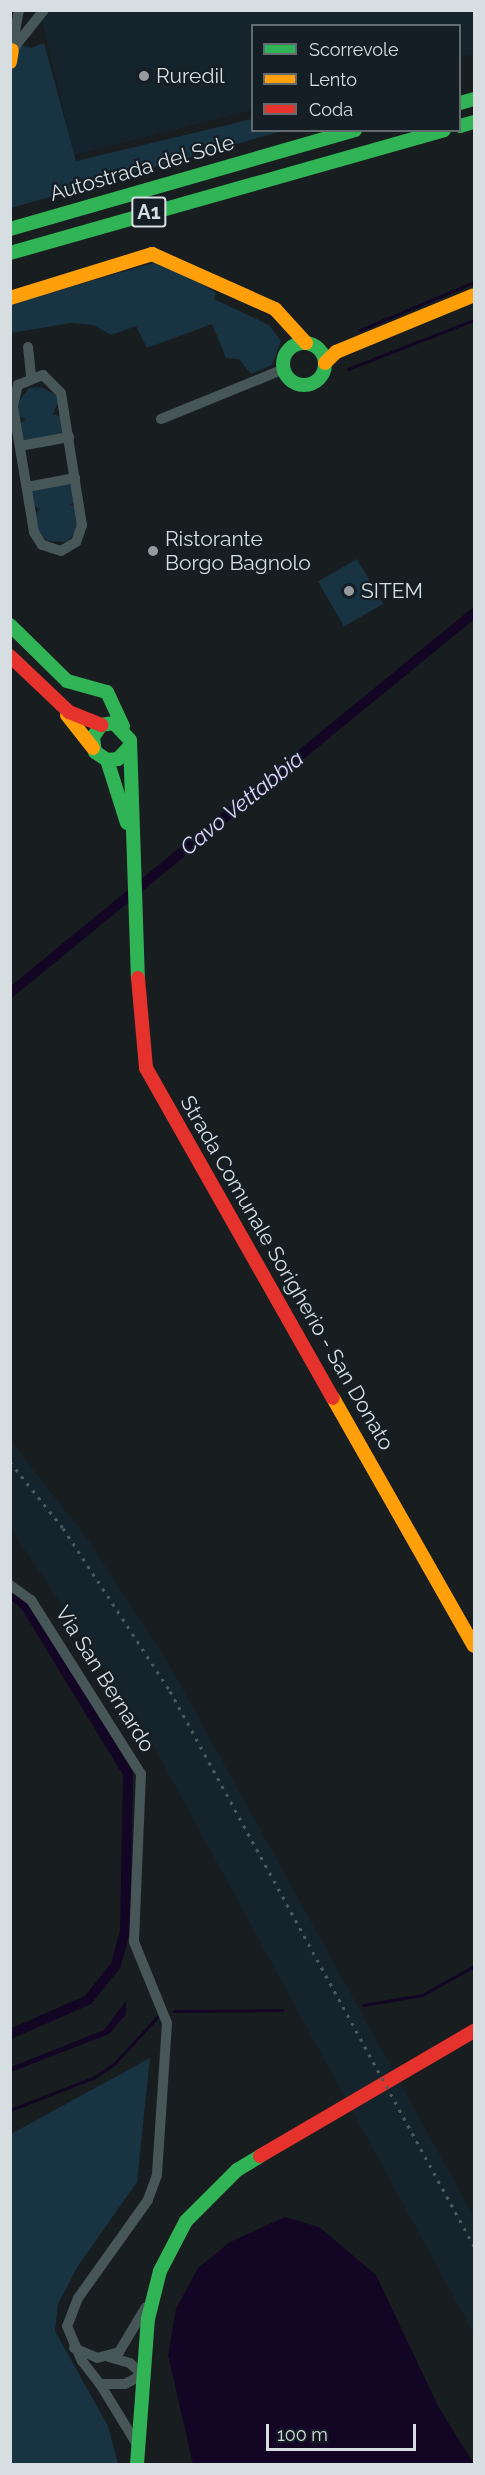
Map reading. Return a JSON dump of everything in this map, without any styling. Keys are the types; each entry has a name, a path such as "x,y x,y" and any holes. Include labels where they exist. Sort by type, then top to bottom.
{"main road":[{"name":"Autostrada del Sole","path":"10,229 348,132"},
{"name":"Autostrada del Sole","path":"10,253 437,132"},
{"path":"10,298 152,254 275,309 306,343 322,356"},
{"path":"322,356 474,295"},
{"path":"295,332 284,369 297,384 311,384 322,376 322,356"},
{"path":"290,349 306,343"},
{"path":"10,624 63,677 104,690 112,700 130,746 133,849"},
{"path":"10,656 58,703 93,748 107,760 133,849"},
{"path":"93,748 112,700"},
{"path":"58,703 102,725 123,727"},
{"path":"107,760 118,759 130,746"},
{"name":"Strada Comunale Sorigherio - San Donato","path":"133,849 140,1043 146,1068 474,1646"},
{"path":"136,2464 142,2375 155,2285 176,2236 217,2186 339,2111 416,2070 474,2031"}],"street":[{"path":"11,56 19,10"},
{"path":"11,56 44,10"},
{"path":"28,347 31,376 14,396 20,446 38,540 61,551 72,546 81,530 69,437 57,384 31,376"},
{"path":"161,419 284,369"},
{"path":"20,446 69,437"},
{"path":"27,487 75,478"},
{"name":"Via San Bernardo","path":"10,1585 31,1600 141,1774 134,1942 167,2023 153,2189 72,2308 67,2326 74,2348 100,2384 138,2446"},
{"path":"109,2357 127,2345 155,2285"},
{"path":"74,2348 130,2363 142,2375 124,2384 100,2384"}],"shaded area":[{"path":"40,11 474,11 474,54 461,57 461,24 251,24 251,110 74,155"},
{"path":"10,42 31,48 44,43 76,161 251,119 251,132 278,132 11,208"},
{"path":"157,262 204,285 216,293 214,299 269,325 281,341 272,365 251,374 239,359 226,358 212,324 147,348 136,326 111,335 94,325 71,323 11,333 11,304"},
{"path":"41,387 60,397 53,414 62,417 66,437 22,444 19,425 26,419 17,416 16,405 29,388"},
{"path":"74,480 77,498 70,505 78,506 81,526 67,542 48,541 37,533 34,514 40,509 32,505 29,488"},
{"name":"SITEM","path":"357,559 383,604 344,627 318,582"},
{"path":"10,1440 89,1541 170,1666 474,2217 474,2334 142,1725 11,1529"},
{"path":"126,2001 126,2014 109,2034 11,2072 11,2067 104,2030"},
{"path":"150,2058 137,2182 78,2266 58,2304 55,2331 108,2426 118,2464 11,2464 11,2134"},
{"path":"285,2217 319,2227 376,2275 438,2406 474,2464 193,2464 168,2355 176,2309 198,2268 230,2242"}],"waterway":[{"path":"360,330 474,282"},
{"path":"348,369 474,320"},
{"name":"Cavo Vettabbia","path":"10,993 474,613"},
{"path":"10,1593 25,1605 128,1774 125,1931 116,1965 88,2000 10,2034"},
{"path":"363,2005 422,1995 474,1966"},
{"path":"174,2011 282,2010"},
{"path":"10,2110 93,2078 115,2063 157,2017"}],"railway":[{"path":"10,1462 63,1528 170,1691 474,2246"}],"traffic: fast":[{"path":"461,103 474,99"},
{"path":"461,126 474,122"},
{"path":"10,229 348,132"},
{"path":"10,253 437,132"},
{"path":"304,343 319,349 325,364 319,379 304,385 289,379 283,364 289,349 304,343"},
{"path":"10,625 67,681 107,692 123,727"},
{"path":"130,746 118,759 107,760 95,752 93,737 101,725 114,723 130,740 138,978"},
{"path":"107,760 127,823"},
{"path":"137,2464 148,2319 160,2271 186,2221 237,2170 260,2156"}],"traffic: slow":[{"path":"10,62 12,50"},
{"path":"10,298 152,254 275,309 306,343"},
{"path":"325,363 336,352 474,295"},
{"path":"67,715 93,748"},
{"path":"333,1398 474,1646"}],"traffic: jam":[{"path":"10,656 69,712 101,725"},
{"path":"138,978 146,1068 333,1398"},
{"path":"260,2156 474,2031"}],"place":[{"name":"Ruredil","path":"144,76"},
{"name":"Ristorante Borgo Bagnolo","path":"153,551"},
{"name":"SITEM","path":"349,591"}]}
